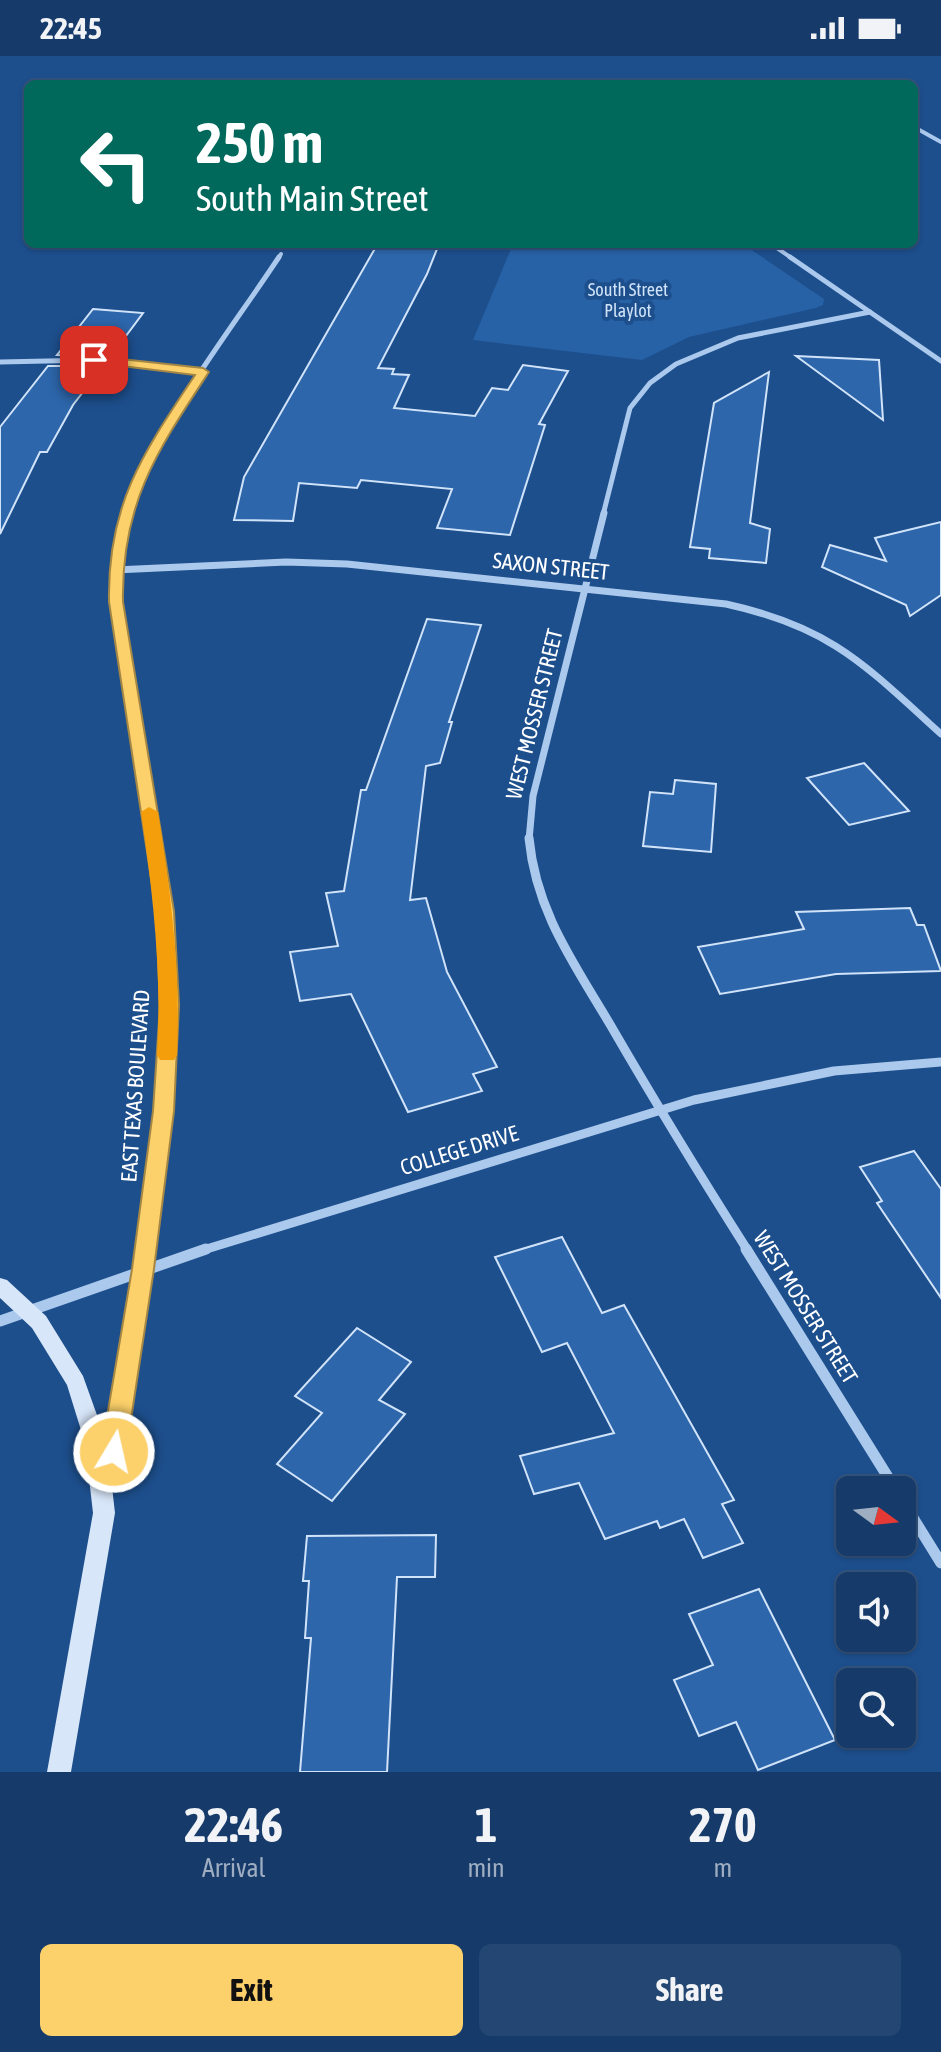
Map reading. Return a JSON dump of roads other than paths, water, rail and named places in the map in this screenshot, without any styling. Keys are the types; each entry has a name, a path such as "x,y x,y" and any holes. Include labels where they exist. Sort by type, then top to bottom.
{"street":[{"path":"918,129 941,142"},
{"path":"777,248 941,361"},
{"name":"EAST TEXAS BOULEVARD","path":"59,1772 143,1269 164,1111 169,1005 165,911 116,602 115,570 121,528 135,488 165,429 281,254"},
{"name":"WEST MOSSER STREET","path":"870,312 740,338 680,359 649,381 630,408 533,796 528,827 532,870 546,914 659,1109 887,1476"},
{"path":"0,362 94,360 203,372"},
{"name":"SAXON STREET","path":"115,570 298,562 347,564 707,600 787,620 820,634 854,656 941,734"},
{"name":"COLLEGE DRIVE","path":"0,1321 143,1269 659,1109 719,1093 842,1070 941,1062"},
{"path":"0,1286 29,1310 76,1382 96,1443 104,1513"},
{"path":"916,1523 941,1563"}],"park label":[{"name":"South Street Playlot","path":"628,300"}]}
